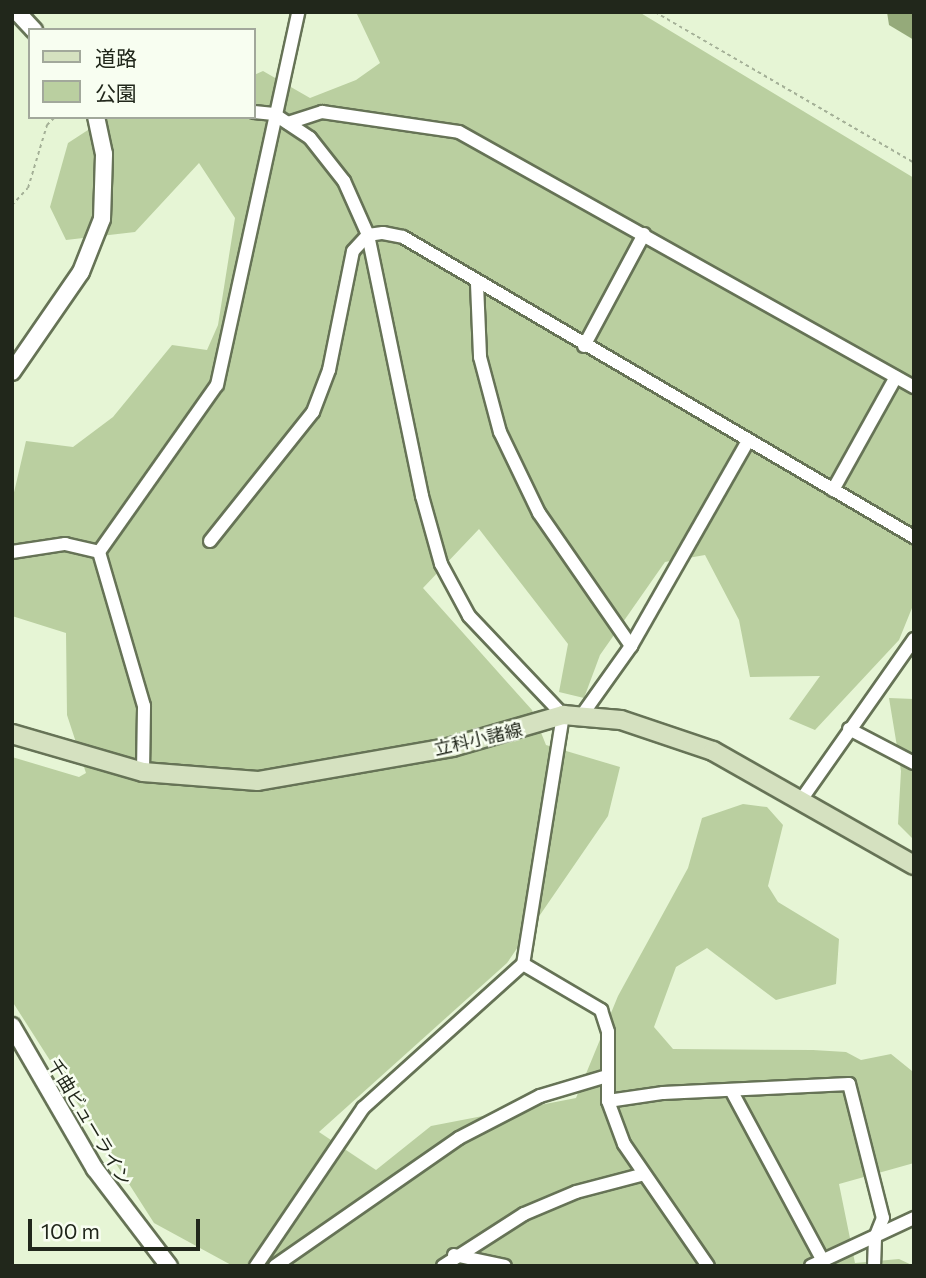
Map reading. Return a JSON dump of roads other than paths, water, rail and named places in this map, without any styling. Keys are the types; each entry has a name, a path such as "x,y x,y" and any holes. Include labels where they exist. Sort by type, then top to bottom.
{"main road":[{"name":"立科小諸線","path":"12,734 143,772 220,779 288,777 452,747 563,715 621,720 713,751 914,866"}],"street":[{"path":"17,12 32,28"},
{"path":"99,552 217,385 298,12"},
{"path":"256,112 274,114 328,157 368,235 422,496 442,564 469,616 563,715 523,964 363,1108 256,1266"},
{"path":"288,123 322,112 459,132 914,387"},
{"path":"12,372 81,272 102,219 104,153 96,119"},
{"path":"584,346 644,234"},
{"path":"368,235 403,237 477,284 914,537"},
{"path":"210,541 313,412 329,370 345,272 353,251 368,235"},
{"path":"477,284 480,357 500,432 539,513 631,646"},
{"path":"833,490 896,377"},
{"path":"582,715 631,646 748,441"},
{"path":"12,552 65,544 99,552"},
{"path":"99,552 144,706 143,772"},
{"path":"802,800 914,639"},
{"path":"849,729 914,763"},
{"path":"523,964 601,1010 608,1032 608,1101 641,1175 708,1266"},
{"name":"千曲ビューライン","path":"12,1026 95,1169 169,1266"},
{"path":"275,1266 460,1138 540,1096 607,1076"},
{"path":"608,1101 731,1090 849,1084 883,1217 875,1238 874,1266"},
{"path":"731,1090 817,1263 914,1218"},
{"path":"443,1266 454,1255 524,1214 576,1192 641,1175"},
{"path":"454,1255 505,1266"}]}
